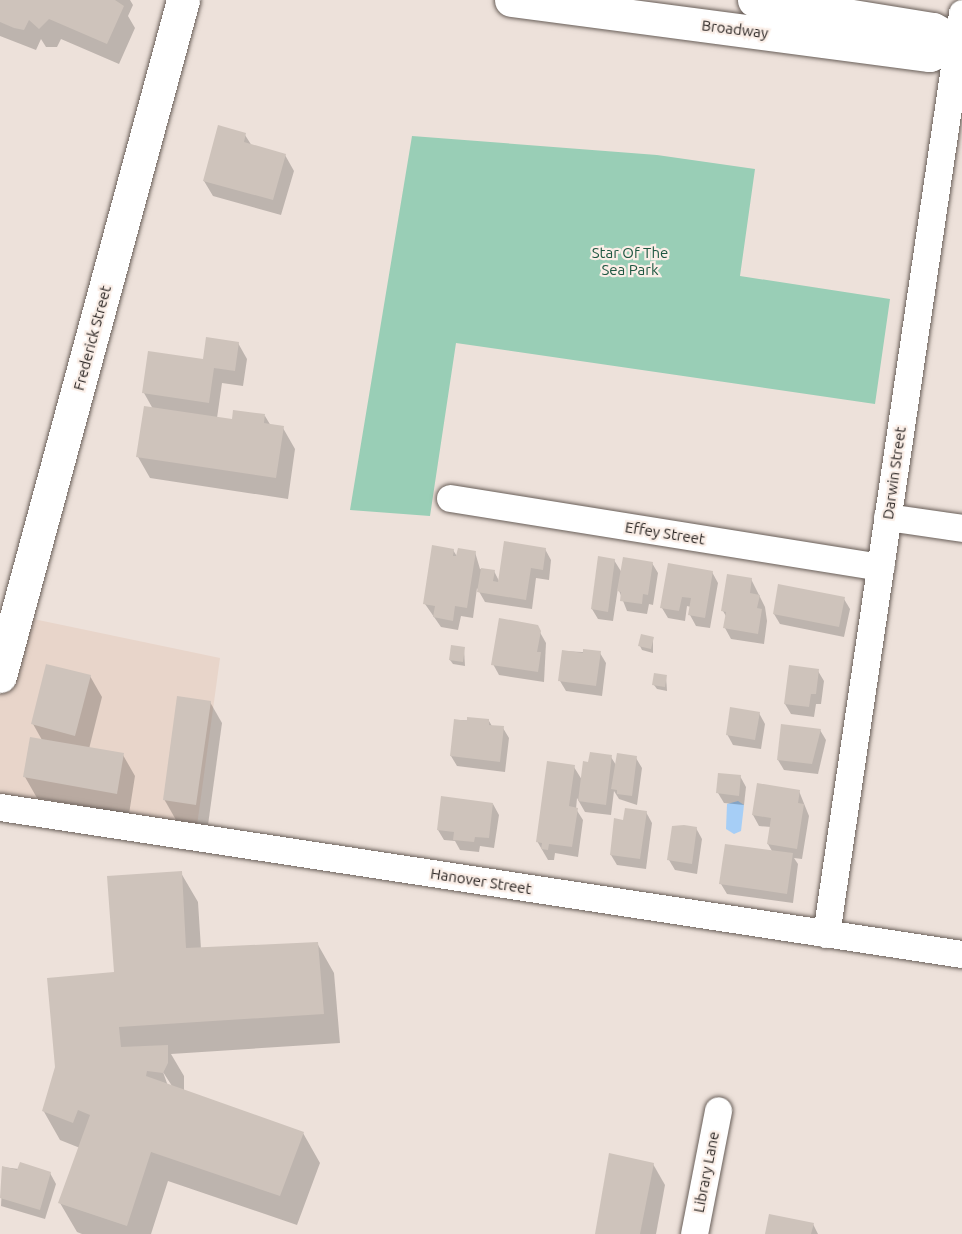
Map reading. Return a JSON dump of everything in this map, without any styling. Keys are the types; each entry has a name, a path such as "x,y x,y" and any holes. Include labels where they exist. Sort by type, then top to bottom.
{"main road":[{"name":"Frederick Street","path":"0,675 183,0"},
{"name":"Broadway","path":"511,0 929,55 960,34"},
{"name":"Broadway","path":"754,0 960,34"}],"street":[{"name":"Darwin Street","path":"826,933 960,34"},
{"name":"Effey Street","path":"450,498 880,567"},
{"path":"887,517 962,528"},
{"name":"Hanover Street","path":"0,807 962,954"},
{"name":"Library Lane","path":"694,1234 718,1110"}],"shaded area":[{"path":"0,612 220,658 196,833 0,804"}],"green space":[{"name":"Star Of The Sea Park","path":"412,136 657,155 755,169 740,276 890,299 875,404 456,343 430,516 350,510"}],"water":[{"path":"738,801 744,805 741,831 734,834 726,829 727,804"}],"building":[{"path":"0,0 115,0 124,6 107,44 49,19 39,29 29,20 24,30 14,28 0,22"},
{"path":"218,125 246,133 244,142 286,154 273,200 203,181"},
{"path":"206,337 239,342 235,371 214,368 209,403 142,393 148,351 203,359"},
{"path":"144,406 232,419 233,410 265,414 264,423 284,426 276,478 136,457"},
{"path":"504,541 546,548 543,570 531,568 526,600 477,592 481,568 495,570 493,581 498,582"},
{"path":"432,545 454,549 453,556 456,556 458,548 476,551 467,608 455,606 453,621 433,617 435,606 423,604"},
{"path":"598,556 615,559 608,612 591,609"},
{"path":"623,557 653,562 648,595 643,594 642,604 620,601 621,592 617,591"},
{"path":"668,563 713,571 705,618 688,615 691,598 682,597 679,611 660,608"},
{"path":"727,574 752,578 750,593 760,595 757,608 762,609 758,634 723,628 726,612 721,611"},
{"path":"778,584 845,597 839,627 773,614"},
{"path":"499,618 538,625 541,631 537,652 541,652 538,672 491,665"},
{"path":"641,634 654,637 651,649 638,646"},
{"path":"451,645 465,647 463,662 449,660"},
{"path":"583,649 601,651 596,686 558,681 562,650 583,653"},
{"path":"46,664 91,675 75,736 31,724"},
{"path":"789,665 819,669 816,694 811,694 809,707 784,704"},
{"path":"654,673 667,675 665,687 652,685"},
{"path":"177,696 211,701 196,805 163,800"},
{"path":"730,707 760,712 755,740 726,735"},
{"path":"467,717 489,719 489,725 504,726 500,762 450,756 454,719 467,721"},
{"path":"781,724 821,729 812,764 777,760"},
{"path":"30,737 124,753 117,794 23,777"},
{"path":"590,752 612,755 606,805 578,801 583,761 588,762"},
{"path":"617,753 637,756 632,796 617,794 617,790 611,789"},
{"path":"547,761 575,765 569,806 578,808 572,847 549,844 548,850 541,849 542,843 536,842"},
{"path":"718,773 741,775 739,796 716,793"},
{"path":"757,783 800,790 798,803 804,804 797,849 767,844 771,818 752,815"},
{"path":"441,796 493,803 489,838 475,837 474,842 453,840 454,832 437,830"},
{"path":"625,808 647,811 640,859 610,855 614,818 623,820"},
{"path":"672,826 697,827 692,864 667,860"},
{"path":"725,844 793,853 787,894 719,884"},
{"path":"182,871 186,948 318,942 324,1014 119,1027 121,1047 168,1045 168,1063 163,1073 147,1071 146,1076 304,1132 280,1196 151,1152 127,1226 58,1203 90,1115 78,1110 73,1123 42,1111 55,1067 47,978 114,972 107,876"},
{"path":"609,1153 654,1163 640,1234 595,1234"},
{"path":"20,1162 51,1172 40,1210 0,1198 2,1166 17,1170"},
{"path":"769,1214 814,1223 811,1234 765,1234"}]}
